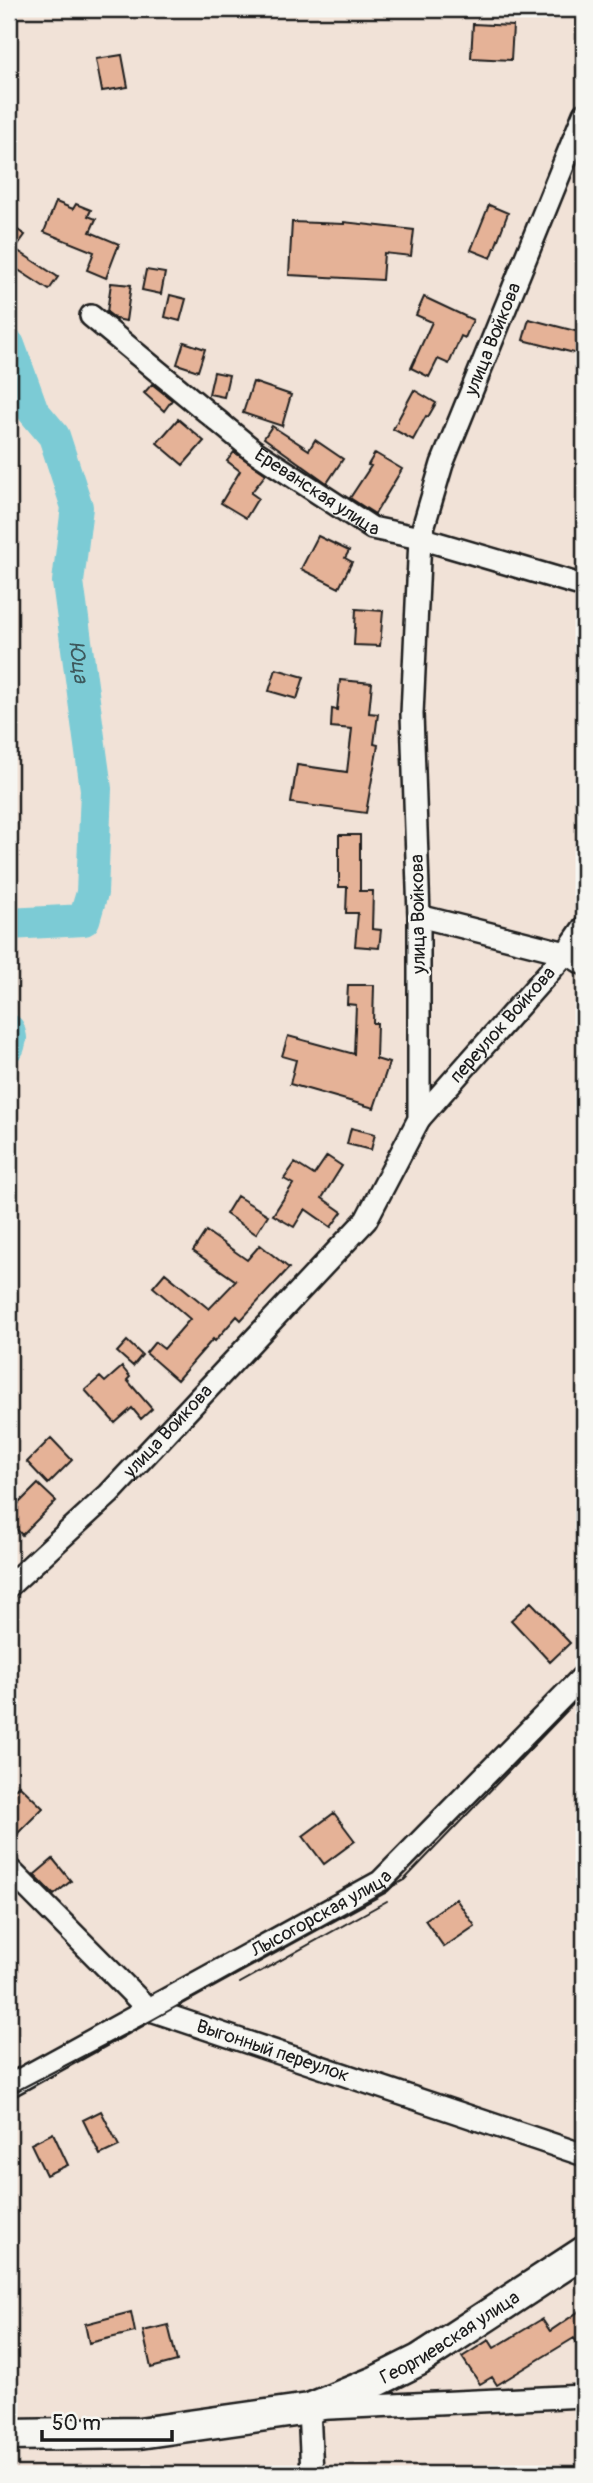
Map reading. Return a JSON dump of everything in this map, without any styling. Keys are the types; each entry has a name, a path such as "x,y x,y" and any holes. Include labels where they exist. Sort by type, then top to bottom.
{"main road":[{"name":"Георгиевская улица","path":"9,2435 139,2433 309,2409 419,2360 584,2252"}],"street":[{"name":"улица Войкова","path":"9,1586 109,1494 366,1220 418,1119 419,916 412,714 420,538 442,464 584,114"},
{"name":"Ереванская улица","path":"91,316 254,451 372,528 420,538 584,586"},
{"path":"419,916 575,959"},
{"name":"переулок Войкова","path":"418,1119 575,959 584,927"},
{"name":"Лысогорская улица","path":"9,2086 380,1882 584,1675"},
{"name":"Выгонный переулок","path":"9,1869 148,2009 584,2155"},
{"name":"Георгиевская улица","path":"309,2409 584,2396"},
{"path":"309,2409 312,2474"}],"building":[{"path":"473,24 513,26 511,60 471,58"},
{"path":"122,55 128,87 102,91 96,59"},
{"path":"56,202 73,209 76,204 91,210 88,216 96,219 90,232 119,244 106,278 87,270 94,252 44,232"},
{"path":"489,205 508,213 491,258 471,250"},
{"path":"292,222 344,222 414,230 411,256 384,253 382,280 289,275"},
{"path":"9,224 25,235 15,249 58,277 49,290 9,264"},
{"path":"146,270 165,273 161,294 142,290"},
{"path":"111,283 131,285 126,321 116,319 107,312"},
{"path":"170,295 186,299 180,321 165,317"},
{"path":"424,297 473,320 465,338 461,336 449,364 438,359 429,377 411,368 432,322 416,315"},
{"path":"529,319 583,333 578,354 523,340"},
{"path":"184,342 205,349 198,371 177,364"},
{"path":"214,372 229,375 224,397 209,394"},
{"path":"253,382 291,395 282,426 243,413"},
{"path":"152,384 172,400 164,411 144,393"},
{"path":"414,390 436,403 413,440 393,429"},
{"path":"178,419 204,441 183,465 157,443"},
{"path":"272,426 309,450 315,440 343,459 327,483 264,438"},
{"path":"234,452 266,474 251,493 258,498 246,518 221,503 240,471 227,461"},
{"path":"375,453 402,469 375,514 350,498 371,466 368,465"},
{"path":"318,536 349,551 345,558 352,562 339,588 301,569"},
{"path":"356,609 383,611 380,646 354,645"},
{"path":"276,669 304,677 297,699 269,691"},
{"path":"340,680 372,683 369,713 378,714 374,744 378,745 366,813 291,803 297,765 347,772 352,729 331,727 332,709 337,710"},
{"path":"339,835 360,835 360,891 373,891 372,929 381,930 379,948 355,946 358,913 346,913 347,887 339,887"},
{"path":"348,985 374,985 376,1059 389,1063 374,1108 290,1084 296,1060 282,1056 288,1036 354,1054 356,1005 347,1004"},
{"path":"351,1128 375,1134 371,1150 347,1144"},
{"path":"327,1156 342,1166 322,1198 342,1212 331,1227 305,1209 294,1227 273,1215 293,1184 284,1179 295,1163 314,1175"},
{"path":"237,1196 268,1215 256,1234 226,1214"},
{"path":"206,1231 247,1260 260,1245 289,1268 241,1320 237,1316 215,1341 213,1339 177,1380 146,1353 155,1342 164,1349 190,1319 153,1287 165,1273 209,1309 236,1281 193,1251"},
{"path":"127,1341 142,1355 133,1366 117,1352"},
{"path":"122,1367 130,1377 127,1380 152,1409 141,1419 132,1408 115,1423 85,1390 100,1377 105,1382"},
{"path":"51,1438 72,1460 48,1484 27,1462"},
{"path":"38,1484 56,1501 22,1535 9,1521 9,1513"},
{"path":"531,1602 570,1643 550,1662 511,1620"},
{"path":"19,1785 43,1808 16,1835 9,1828 9,1795"},
{"path":"334,1813 355,1841 324,1864 303,1836"},
{"path":"53,1859 71,1881 54,1895 34,1875"},
{"path":"456,1899 475,1926 444,1947 425,1920"},
{"path":"101,2111 119,2146 100,2155 83,2120"},
{"path":"53,2133 68,2165 46,2175 31,2144"},
{"path":"584,2308 584,2354 574,2338 497,2385 492,2377 480,2384 462,2357 489,2340 494,2348 542,2319 550,2331"},
{"path":"131,2312 135,2332 89,2343 85,2324"},
{"path":"168,2325 177,2361 151,2368 143,2331"}],"waterway":[{"name":"Юца","path":"9,345 33,411 54,436 77,507 68,582 96,789 92,893 84,920 9,924"},
{"name":"Юца","path":"9,1030 9,1046"}],"tram line":[{"path":"9,2095 143,2025 404,1880 584,1693"},
{"path":"240,1983 387,1901"}]}
